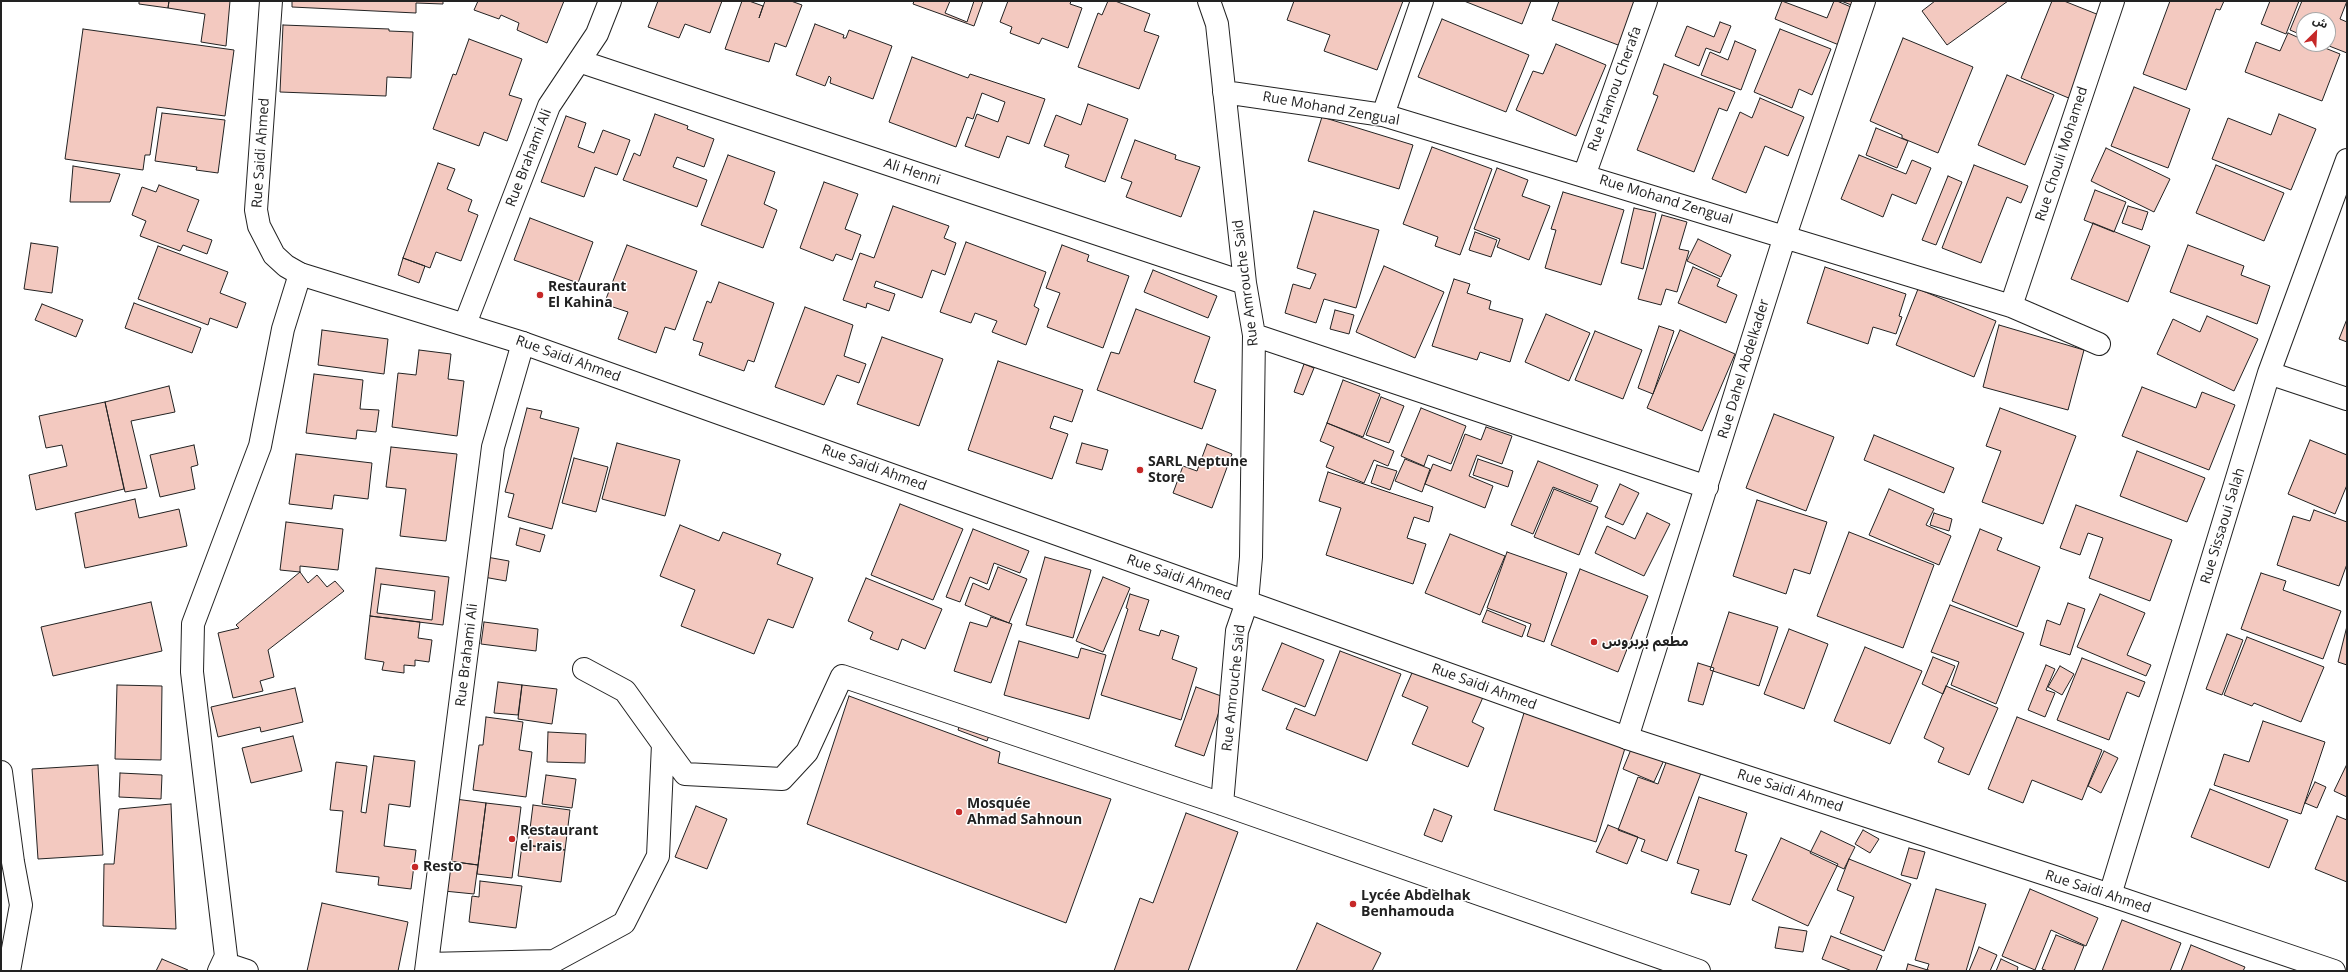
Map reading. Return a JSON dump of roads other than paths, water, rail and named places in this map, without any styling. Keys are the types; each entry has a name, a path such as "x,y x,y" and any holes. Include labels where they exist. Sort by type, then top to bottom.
{"street":[{"name":"Rue Saidi Ahmed","path":"271,1 256,210 259,226 274,255 300,274 523,343 1627,738 2110,895 2334,971"},
{"name":"Rue Brahami Ali","path":"465,324 549,106 597,34 610,1"},
{"name":"Rue Amrouche Said","path":"1209,1 1216,24 1245,283 1254,335 1251,557 1247,602 1237,631 1222,804"},
{"path":"1383,115 1422,1"},
{"name":"Rue Hamou Cherafa","path":"1584,176 1646,1"},
{"name":"Rue Dahel Abdelkader","path":"1627,738 1785,236 1864,1"},
{"name":"Rue Chouli Mohamed","path":"2011,306 2113,1"},
{"name":"Ali Henni","path":"579,61 1245,283"},
{"name":"Rue Mohand Zengual","path":"1224,92 1383,115 1785,236 2011,306 2099,344"},
{"name":"Rue Sissaoui Salah","path":"2110,895 2269,373 2347,160"},
{"path":"247,971 221,967 226,956 192,672 193,624 260,446 283,329 300,274"},
{"path":"1254,335 1707,487"},
{"name":"Rue Brahami Ali","path":"426,968 493,447 523,343"},
{"path":"2269,373 2347,399"},
{"path":"584,669 625,691 685,774 782,779 807,752 842,676 1222,804 1699,971"},
{"path":"426,968 554,961 624,923 658,856 663,744"},
{"path":"1,772 13,862 21,905 9,971"},
{"path":"426,968 450,971"}],"place":[{"name":"Restaurant El Kahina","path":"540,295"},
{"name":"SARL Neptune Store","path":"1140,470"},
{"name":"مطعم بربروس","path":"1594,642"},
{"name":"Mosquée Ahmad Sahnoun","path":"959,812"},
{"name":"Restaurant el rais","path":"512,839"},
{"name":"Resto","path":"415,867"},
{"name":"Lycée Abdelhak Benhamouda","path":"1353,904"}]}
